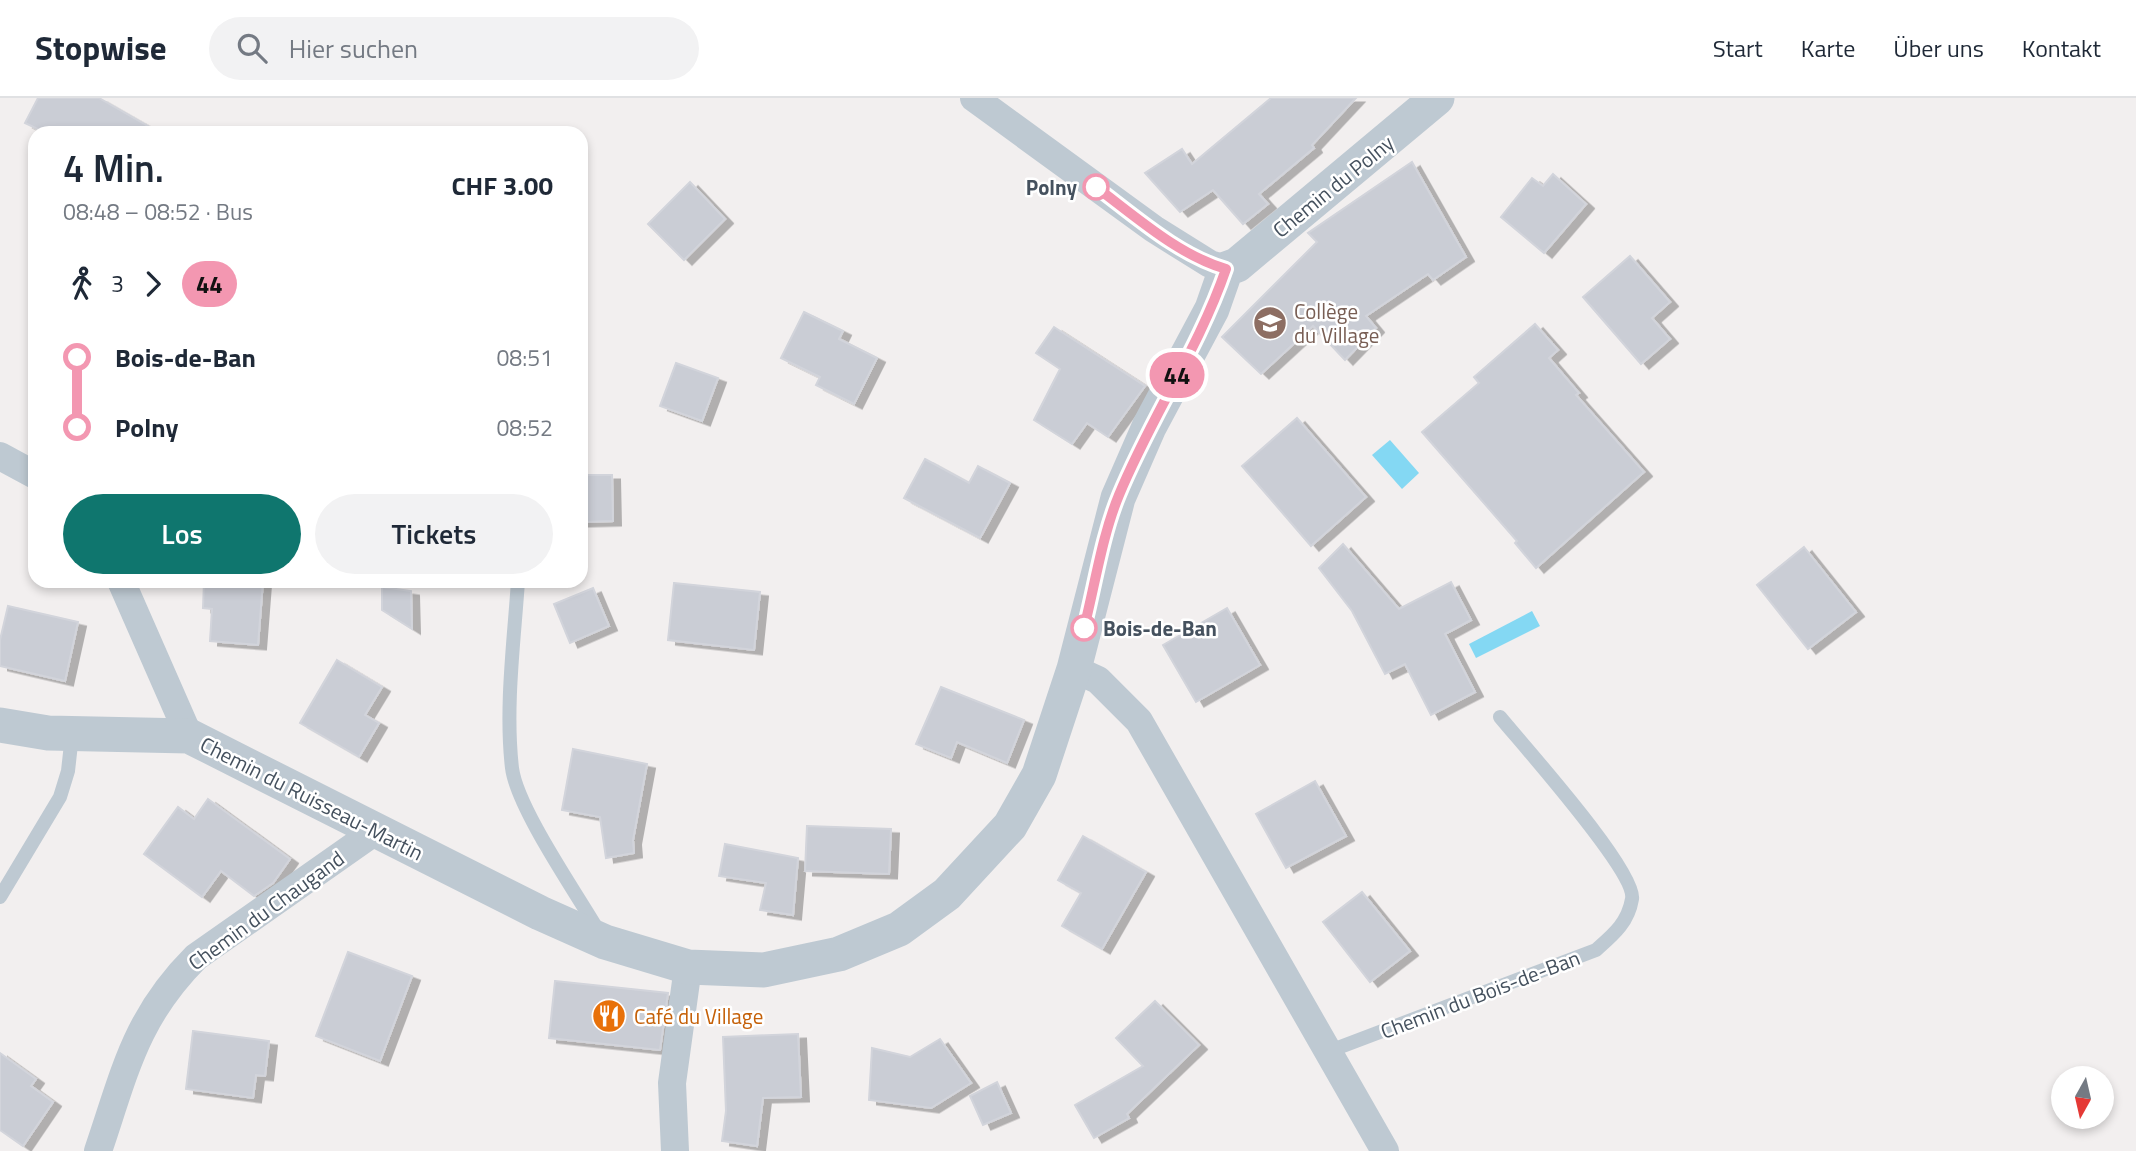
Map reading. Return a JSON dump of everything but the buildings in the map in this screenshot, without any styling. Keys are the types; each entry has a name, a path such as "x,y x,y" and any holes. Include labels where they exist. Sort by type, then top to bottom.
{"street":[{"path":"974,98 1154,229 1210,264 1226,269"},
{"name":"Chemin du Polny","path":"1226,269 1237,265 1437,98"},
{"name":"Chemin du Ruisseau-Martin","path":"0,725 72,733 189,736 540,913 606,942 688,967 764,970 839,954 899,929 947,894 1016,816 1039,775 1074,669 1118,498 1149,427 1212,309 1226,269"},
{"path":"0,456 28,471"},
{"path":"124,588 189,736"},
{"path":"1074,669 1098,680 1139,721 1385,1151"},
{"name":"Chemin du Chaugand","path":"98,1151 138,1034 171,982 196,957 377,830"},
{"path":"675,1151 673,1083 688,967"}],"lane":[{"path":"518,588 512,681 512,770 532,818 606,942"},
{"name":"Chemin du Bois-de-Ban","path":"1327,1052 1596,950 1625,924 1633,896 1621,866 1500,717"},
{"path":"0,897 60,797 68,771 72,733"}],"water":[{"path":"1390,440 1419,473 1402,489 1372,455"},
{"path":"1532,611 1540,626 1476,658 1469,644"}],"bus line":[{"name":"44","path":"1084,628 1118,498 1149,427 1212,309 1226,269 1210,264 1154,229 1096,187"}],"place":[{"name":"Polny","path":"1096,187"},
{"name":"Collège du Village","path":"1270,323"},
{"name":"Bois-de-Ban","path":"1084,628"},
{"name":"Café du Village","path":"609,1016"}]}
